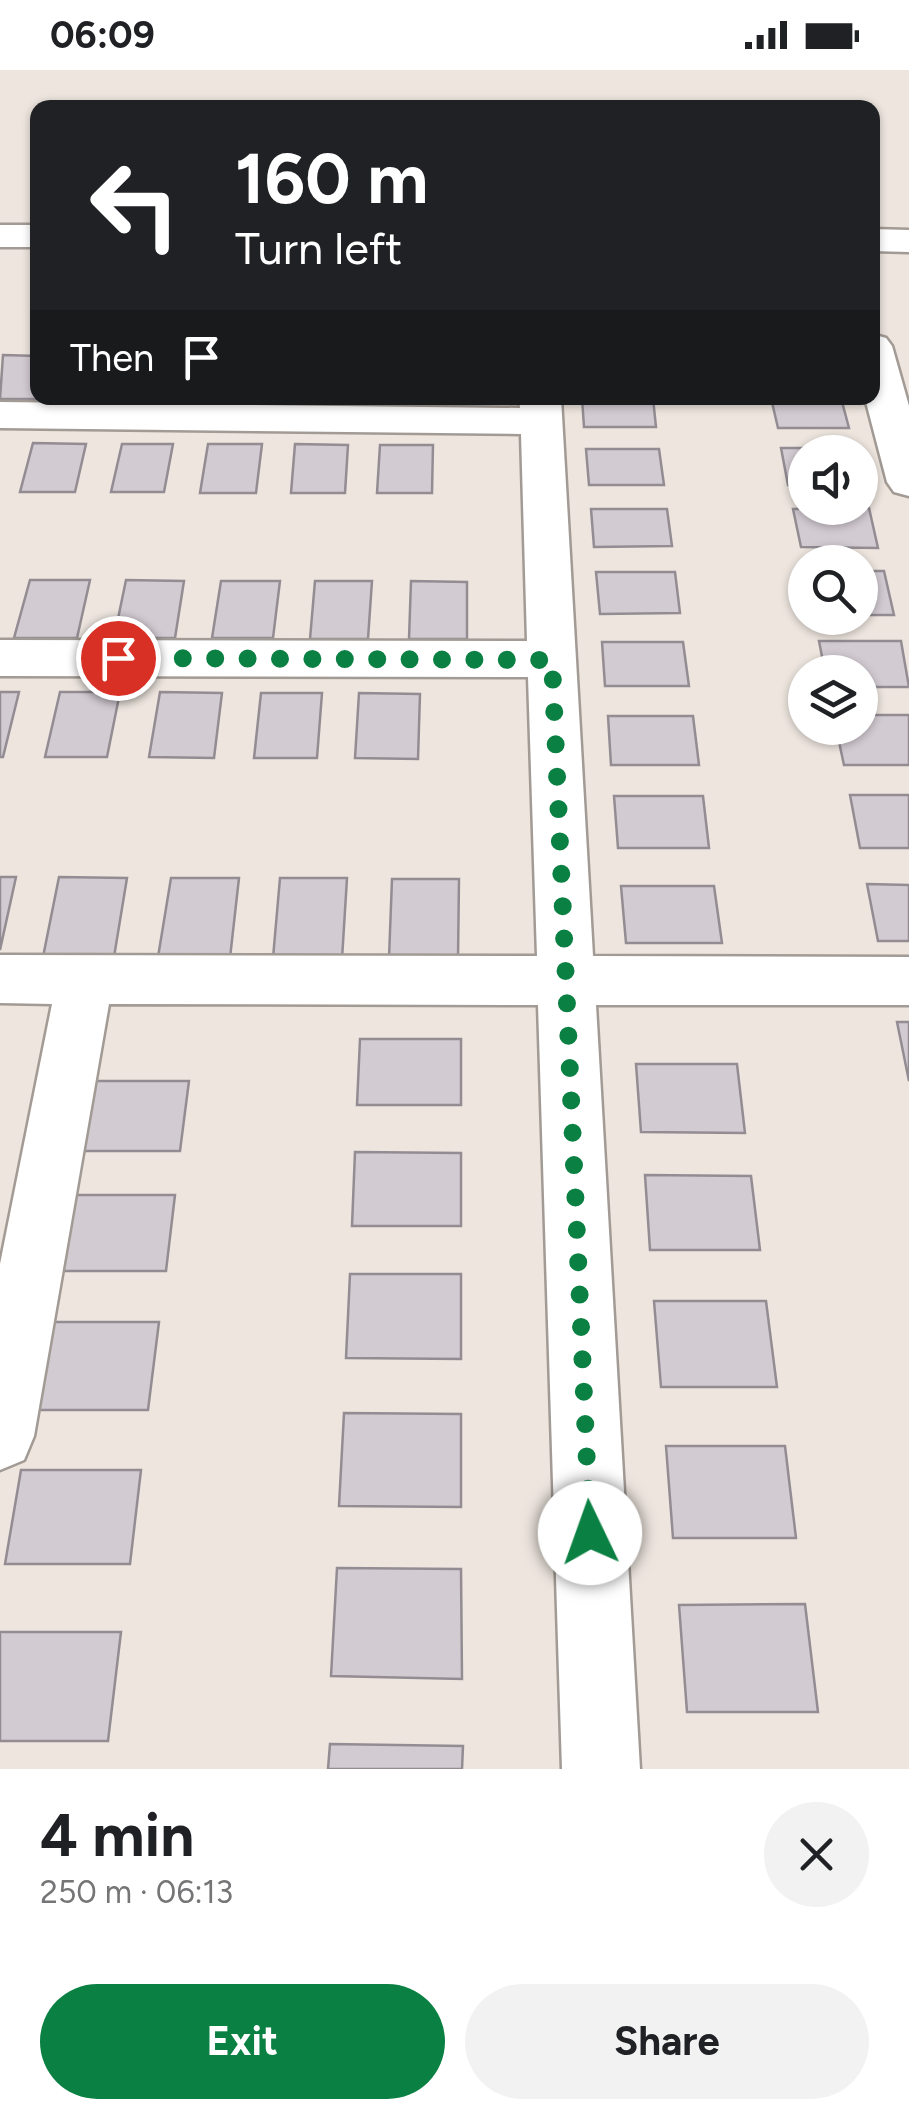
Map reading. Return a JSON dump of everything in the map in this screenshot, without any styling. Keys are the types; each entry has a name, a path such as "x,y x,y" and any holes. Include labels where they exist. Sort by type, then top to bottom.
{"street":[{"path":"0,236 30,236"},
{"path":"880,240 909,241"},
{"path":"880,375 909,482"},
{"path":"0,416 541,409 601,1769"},
{"path":"0,658 552,660"},
{"path":"0,979 909,981"},
{"path":"0,1436 85,980"}],"building":[{"path":"3,355 30,356 30,399 0,399"},
{"path":"582,405 654,405 656,427 584,427"},
{"path":"773,405 843,405 849,428 778,428"},
{"path":"33,443 86,444 75,492 20,492"},
{"path":"122,444 173,444 164,492 111,492"},
{"path":"208,444 262,444 256,493 200,493"},
{"path":"295,444 348,445 345,493 291,493"},
{"path":"380,445 433,445 432,493 377,493"},
{"path":"781,448 788,448 788,485"},
{"path":"586,449 659,449 664,485 589,485"},
{"path":"591,509 667,509 672,546 594,547"},
{"path":"796,525 873,525 877,545 801,545"},
{"path":"878,571 884,571 894,615 878,615"},
{"path":"596,572 675,572 680,613 600,614"},
{"path":"30,580 90,580 77,638 14,638"},
{"path":"126,580 184,581 175,638 114,638"},
{"path":"221,581 280,581 273,638 212,638"},
{"path":"315,581 372,581 368,639 310,639"},
{"path":"411,581 467,582 467,639 409,639"},
{"path":"819,641 901,641 909,687 878,687 878,655 822,655"},
{"path":"602,642 683,642 689,686 605,686"},
{"path":"0,692 19,692 3,757 0,757"},
{"path":"60,692 120,692 107,757 45,757"},
{"path":"160,692 222,693 214,758 149,757"},
{"path":"261,693 322,693 317,758 254,758"},
{"path":"359,693 420,694 418,759 355,758"},
{"path":"878,715 909,715 909,765 844,765 840,745 878,745"},
{"path":"608,716 693,716 699,765 611,765"},
{"path":"850,795 909,795 909,848 860,848"},
{"path":"614,796 703,796 709,848 618,848"},
{"path":"0,877 16,877 0,950"},
{"path":"59,877 127,878 114,957 43,957"},
{"path":"171,878 239,878 230,958 158,957"},
{"path":"280,878 347,878 342,959 273,958"},
{"path":"392,879 459,879 458,959 389,958"},
{"path":"867,884 909,885 909,941 878,941"},
{"path":"621,886 714,886 722,943 626,943"},
{"path":"897,1022 909,1022 909,1081"},
{"path":"360,1039 461,1039 461,1105 357,1105"},
{"path":"636,1064 737,1064 745,1133 641,1132"},
{"path":"87,1081 189,1081 180,1151 75,1151"},
{"path":"355,1152 461,1153 461,1226 352,1226"},
{"path":"645,1175 751,1176 760,1250 650,1250"},
{"path":"68,1195 175,1195 166,1271 55,1271"},
{"path":"350,1274 461,1274 461,1359 346,1358"},
{"path":"654,1301 766,1301 777,1387 661,1387"},
{"path":"46,1322 159,1322 148,1410 31,1410"},
{"path":"344,1413 461,1414 461,1507 339,1506"},
{"path":"666,1446 785,1446 796,1538 673,1538"},
{"path":"21,1470 141,1470 130,1564 5,1564"},
{"path":"337,1568 461,1569 462,1679 331,1676"},
{"path":"805,1604 818,1712 687,1712 679,1605"},
{"path":"0,1632 121,1632 108,1741 0,1741"},
{"path":"330,1744 463,1746 462,1769 328,1769"}],"route":[{"path":"118,658 552,660 590,1533"}]}
